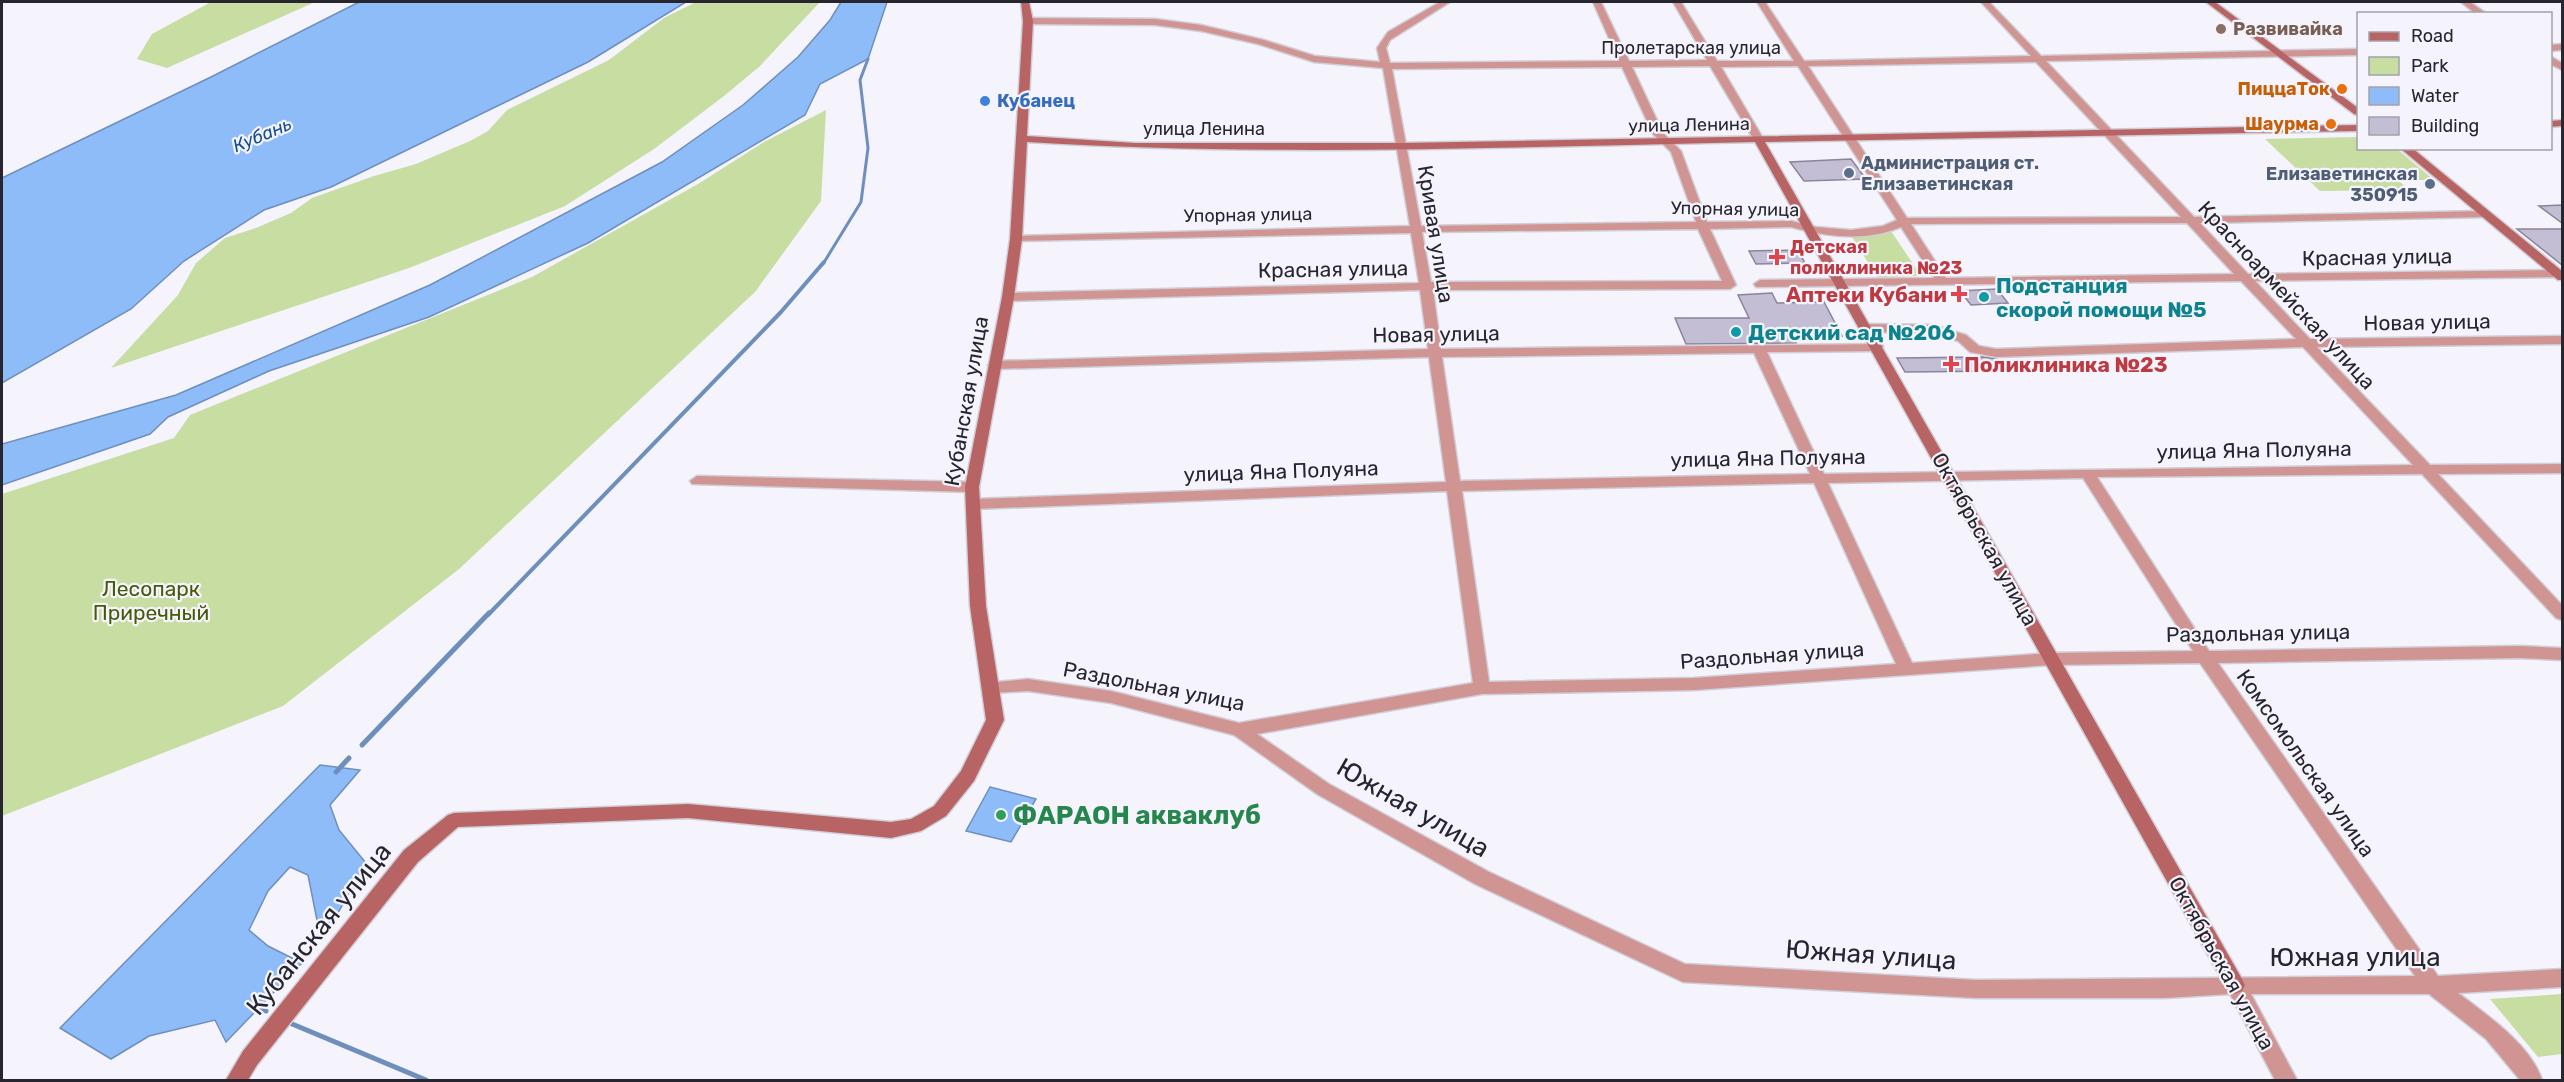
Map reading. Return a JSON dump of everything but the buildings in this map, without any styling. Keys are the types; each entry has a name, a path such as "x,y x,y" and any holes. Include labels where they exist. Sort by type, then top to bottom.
{"street":[{"name":"Кубанская улица","path":"237,1080 249,1058 411,856 454,820 688,811 891,830 915,826 940,811 968,776 995,720 992,687 978,606 972,488 1008,297 1016,239 1028,21 1025,2"},
{"name":"Кривая улица","path":"1446,2 1383,41 1380,48 1387,66 1417,229 1482,688"},
{"path":"1597,2 1658,134 1676,151 1702,226"},
{"name":"Октябрьская улица","path":"1677,2 1759,140 1806,227 1951,476 2286,1080"},
{"path":"1761,2 1803,63 1943,282"},
{"name":"Красноармейская улица","path":"1985,2 2424,469 2508,554 2562,614"},
{"path":"2210,2 2357,111"},
{"path":"2465,2 2480,12"},
{"name":"Пролетарская улица","path":"1028,21 1155,22 1202,28 1261,42 1314,59 1387,66 1803,63 2357,52"},
{"name":"улица Ленина","path":"1021,139 1135,146 1402,146 2357,128"},
{"path":"2407,150 2561,274"},
{"name":"Упорная улица","path":"1016,239 1417,229 1791,224 1831,233 1883,230 1896,227 1904,221 2190,220 2486,214"},
{"name":"Красная улица","path":"1008,297 1426,286 1730,285 1702,226"},
{"name":"Красная улица","path":"1760,284 2561,274"},
{"name":"Новая улица","path":"1866,328 1933,329 1962,338 1975,349 1996,353 2306,343 2562,340"},
{"name":"Новая улица","path":"995,365 1434,353 1877,347"},
{"path":"1759,349 1907,669"},
{"name":"улица Яна Полуяна","path":"974,504 1452,486 2087,473 2562,468"},
{"name":"Комсомольская улица","path":"2087,473 2205,657 2433,985 2493,1032 2532,1080"},
{"path":"697,481 972,488"},
{"name":"Раздольная улица","path":"992,687 1028,685 1111,697 1239,730 1482,688 1694,684 2051,659 2520,652 2562,654"},
{"name":"Южная улица","path":"1239,730 1323,789 1482,878 1683,973 1976,989 2433,985 2562,978"}],"green space":[{"path":"211,2 315,2 167,68 137,59 152,34"},
{"path":"696,2 820,2 760,66 724,96 654,149 565,206 409,268 111,368 178,295 196,263 225,238 291,213 312,198 416,164 470,141 488,131 507,110 609,60 664,18"},
{"name":"Лесопарк Приречный","path":"826,110 821,201 755,292 459,569 283,706 2,816 2,494 174,438 190,415 532,277 698,184 764,142"},
{"path":"2357,137 2357,150 2398,150 2434,180 2398,180 2409,190 2320,191 2265,139"},
{"path":"1891,231 1921,276 1877,277 1849,232"},
{"path":"2562,994 2562,1054 2538,1057 2490,999"}],"water":[{"name":"Кубань","path":"359,2 686,2 588,62 331,187 264,210 184,261 131,309 2,383 2,178 211,77"},
{"path":"841,2 887,2 868,59 820,84 805,115 588,243 429,317 269,371 168,417 150,434 2,485 2,444 176,395 430,285 662,162 743,105 798,57 830,20"},
{"path":"320,765 360,770 330,805 339,830 374,873 349,893 333,922 318,925 308,875 290,867 268,891 249,930 268,946 302,963 226,1042 215,1020 149,1036 111,1059 60,1028"},
{"name":"ФАРАОН акваклуб","path":"990,787 1036,799 1011,842 966,831"}],"waterway":[{"path":"823,264 861,202 868,148 860,80 868,59"},
{"path":"488,615 781,312 824,262"},
{"path":"362,745 489,613"},
{"path":"336,772 349,758"},
{"path":"256,1007 266,1011"},
{"path":"285,1021 426,1080"}],"place":[{"name":"Развивайка","path":"2221,29"},
{"name":"ПиццаТок","path":"2342,89"},
{"name":"Кубанец","path":"985,101"},
{"name":"Шаурма","path":"2331,124"},
{"name":"Администрация ст. Елизаветинская","path":"1849,173"},
{"name":"Елизаветинская 350915","path":"2430,184"},
{"name":"Детская поликлиника №23","path":"1777,257"},
{"name":"Аптеки Кубани","path":"1959,294"},
{"name":"Подстанция скорой помощи №5","path":"1984,297"},
{"name":"Детский сад №206","path":"1736,332"},
{"name":"Поликлиника №23","path":"1951,364"},
{"name":"ФАРАОН акваклуб","path":"1001,815"}]}
